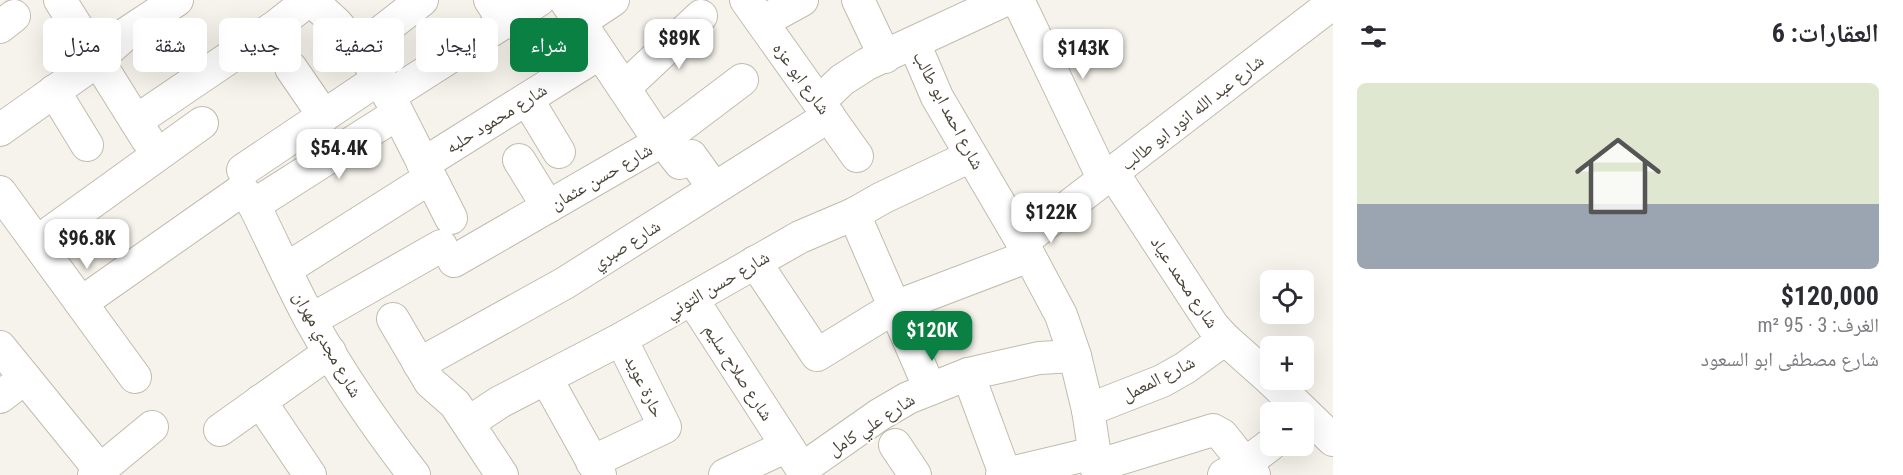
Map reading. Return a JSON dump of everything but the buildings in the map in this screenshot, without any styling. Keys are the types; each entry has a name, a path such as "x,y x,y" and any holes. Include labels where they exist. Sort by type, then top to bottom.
{"street":[{"path":"60,0 71,18"},
{"path":"121,38 177,0"},
{"path":"399,18 422,0"},
{"path":"81,303 239,190 245,192 254,205 498,11 539,0"},
{"path":"613,0 572,11 660,142 666,145 680,163 691,156 714,188"},
{"path":"754,11 802,0"},
{"path":"858,0 885,57"},
{"name":"شارع صبري","path":"419,364 565,283 714,188 824,109 842,80 867,64 1005,0"},
{"name":"شارع محمد عياد","path":"1018,0 1108,177 1213,326 1260,369"},
{"path":"136,121 314,1 331,18"},
{"name":"شارع عبد الله انور ابو طالب","path":"755,262 817,355 895,308 1025,249 1108,177 1333,3"},
{"name":"شارع ابو عزه","path":"754,11 857,156"},
{"path":"624,88 701,16"},
{"name":"شارع احمد ابو طالب","path":"914,43 937,97 1061,315 1075,356 1088,410 1096,465"},
{"name":"شارع محمود حلبه","path":"286,269 527,99 600,53"},
{"path":"0,130 80,72"},
{"path":"105,72 157,156"},
{"path":"294,72 324,116"},
{"path":"374,72 389,96 427,171 449,242"},
{"name":"شارع حسن عثمان","path":"311,320 449,242 548,207 660,142 742,80"},
{"path":"54,91 87,146"},
{"path":"243,170 324,116 389,96"},
{"path":"527,99 559,152"},
{"path":"37,242 202,123"},
{"name":"شارع حسن التوني","path":"468,423 500,402 621,339 800,237 854,214 882,198 971,156"},
{"path":"519,160 548,207"},
{"path":"0,192 135,377"},
{"name":"شارع مجدي مهران","path":"254,205 311,320 379,430 414,475"},
{"path":"854,214 930,389"},
{"name":"شارع صلاح سليم","path":"692,299 787,446"},
{"path":"393,319 430,382 455,404 502,475"},
{"name":"حارة عويد","path":"596,469 665,427 621,339"},
{"name":"شارع المعمل","path":"1088,410 1162,381 1185,368 1225,339"},
{"path":"0,347 97,472 152,427"},
{"path":"220,430 330,352"},
{"name":"شارع علي كامل","path":"787,446 802,470 819,468 879,415 908,398 968,374 1039,358 1075,356"},
{"path":"968,374 1003,475 1096,465 1214,430 1222,435 1241,471 1260,454"},
{"path":"0,397 25,378"},
{"path":"546,378 596,469"},
{"name":"شارع محمد عياد","path":"1281,390 1292,402"},
{"path":"260,401 310,475"},
{"name":"شارع محمد عياد","path":"1314,425 1333,440"},
{"path":"895,445 915,475"},
{"path":"725,475 787,446"}]}
